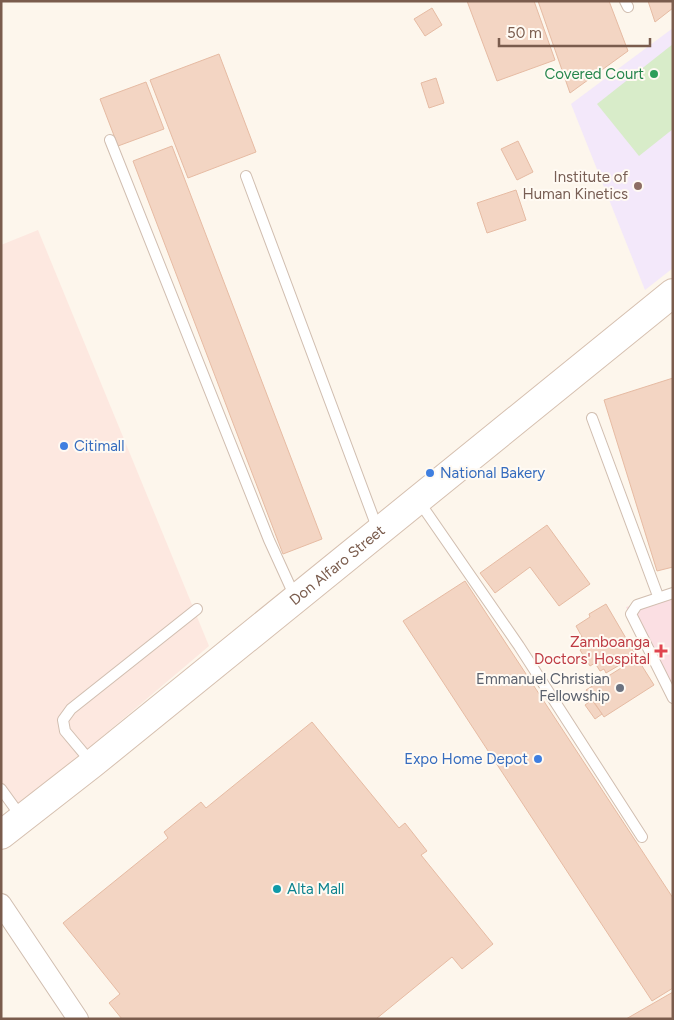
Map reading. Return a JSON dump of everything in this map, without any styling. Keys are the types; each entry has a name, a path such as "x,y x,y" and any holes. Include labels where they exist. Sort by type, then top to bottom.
{"main road":[{"name":"Don Alfaro Street","path":"1,836 673,293"}],"street":[{"path":"1,904 78,1019"}],"lane":[{"path":"110,140 269,540 295,598"},
{"path":"246,176 378,531"},
{"path":"592,418 658,596"},
{"path":"418,499 518,646 642,837"},
{"path":"673,593 658,596 637,605 631,614 673,698"},
{"path":"92,764 65,731 63,720 71,709 197,609"},
{"path":"1,790 23,819"}],"shaded area":[{"name":"Institute of Human Kinetics","path":"673,28 673,268 645,290 571,104"},
{"name":"Citimall","path":"38,230 209,646 18,808 1,783 1,245"},
{"name":"Zamboanga Doctors' Hospital","path":"673,596 673,694 626,607"}],"green space":[{"name":"Covered Court","path":"673,44 673,129 639,156 597,104"}],"building":[{"path":"467,1 534,1 555,60 497,81"},
{"path":"538,1 609,1 628,51 570,93"},
{"path":"648,1 673,1 673,8 655,22"},
{"path":"432,8 442,25 425,36 414,19"},
{"path":"219,54 256,152 188,178 150,80"},
{"path":"436,78 444,103 429,108 421,83"},
{"path":"146,82 164,129 118,146 100,99"},
{"path":"518,141 533,172 517,180 501,149"},
{"path":"172,146 322,539 283,554 133,161"},
{"path":"516,190 526,220 487,233 477,203"},
{"path":"673,378 673,567 657,571 604,400"},
{"path":"547,525 590,584 559,606 530,567 495,593 480,573"},
{"name":"Expo Home Depot","path":"465,581 673,898 673,988 652,1001 403,621"},
{"path":"606,604 634,652 621,660 623,663 606,673 604,669 600,671 595,663 590,666 580,650 584,647 579,639 582,637 576,626 590,617 589,614"},
{"name":"Emmanuel Christian Fellowship","path":"637,658 654,685 604,717 586,690"},
{"path":"592,700 602,714 595,719 585,705"},
{"name":"Alta Mall","path":"312,722 399,828 405,823 427,851 421,855 493,944 462,969 452,957 376,1019 122,1019 109,1003 120,994 63,923 168,838 164,832 201,802 206,808"},
{"path":"673,992 673,1019 626,1019"}],"place":[{"name":"Covered Court","path":"654,74"},
{"name":"Institute of Human Kinetics","path":"638,186"},
{"name":"Citimall","path":"64,446"},
{"name":"National Bakery","path":"430,473"},
{"name":"Zamboanga Doctors' Hospital","path":"661,651"},
{"name":"Emmanuel Christian Fellowship","path":"620,688"},
{"name":"Expo Home Depot","path":"538,759"},
{"name":"Alta Mall","path":"277,889"}]}
